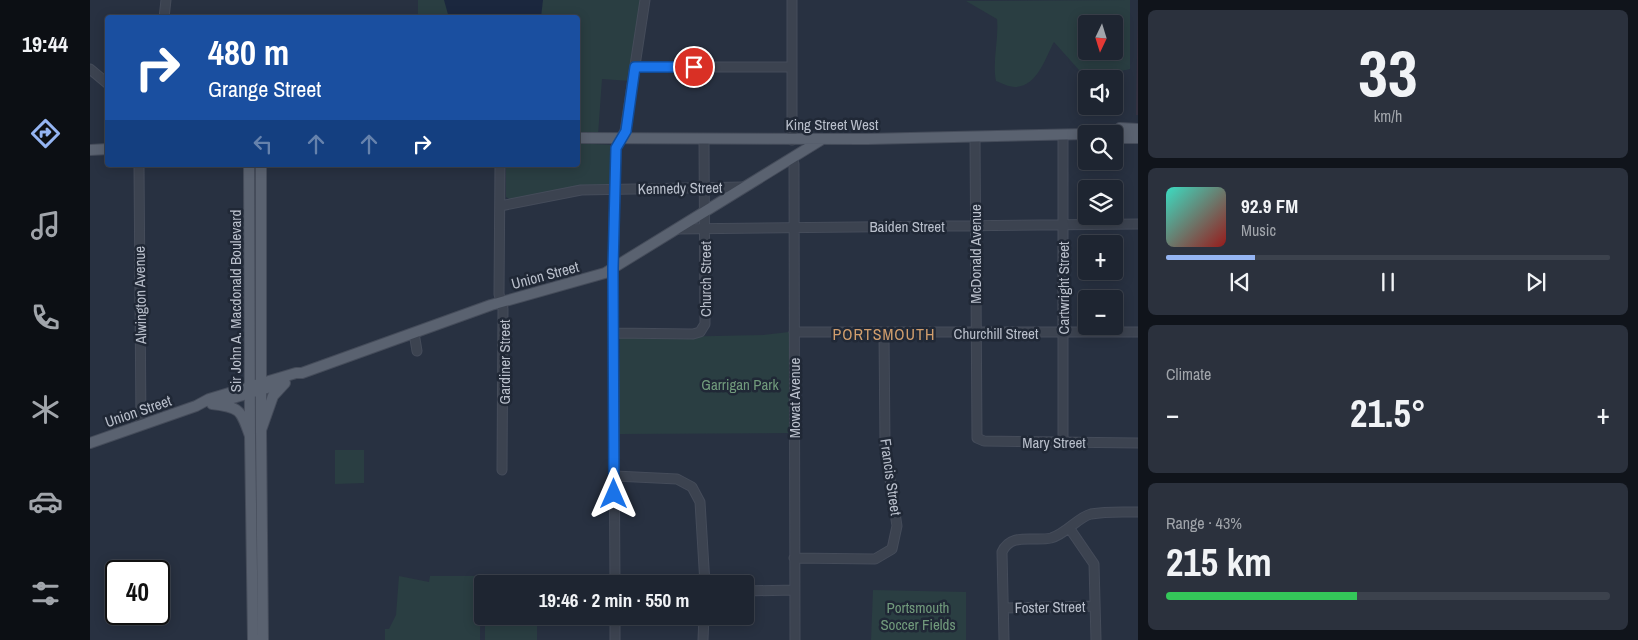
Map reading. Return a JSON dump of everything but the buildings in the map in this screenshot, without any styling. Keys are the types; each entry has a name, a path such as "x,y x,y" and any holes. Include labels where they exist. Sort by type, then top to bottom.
{"main road":[{"path":"1123,128 1138,128"},
{"name":"King Street West","path":"580,138 821,140 1078,134"},
{"path":"1123,138 1138,138"},
{"name":"Union Street","path":"777,166 789,152 792,140"},
{"name":"Union Street","path":"261,387 296,373 302,373 501,302 594,276 613,268 821,140"},
{"path":"90,150 105,149"},
{"name":"Sir John A. Macdonald Boulevard","path":"249,167 253,640"},
{"name":"Sir John A. Macdonald Boulevard","path":"261,167 263,640"},
{"name":"Union Street","path":"90,443 196,406 209,399 285,383 299,378 302,373"},
{"path":"261,430 273,396 285,383"},
{"name":"Union Street","path":"196,406 212,404 250,390"},
{"path":"212,404 232,406 244,418 250,436"}],"street":[{"path":"164,15 166,0"},
{"path":"615,575 613,268 616,148 626,131 645,0"},
{"path":"792,0 792,140"},
{"path":"635,67 792,67"},
{"path":"90,69 105,80"},
{"name":"Cartwright Street","path":"1063,135 1063,442"},
{"name":"McDonald Avenue","path":"975,137 975,432"},
{"name":"Church Street","path":"614,333 693,334 700,332 705,324 704,139"},
{"name":"Mowat Avenue","path":"792,158 794,164 795,640"},
{"name":"Alwington Avenue","path":"139,167 141,425"},
{"name":"Gardiner Street","path":"500,167 499,294 504,309 502,470"},
{"name":"Kennedy Street","path":"500,206 581,190 742,187"},
{"name":"Baiden Street","path":"677,229 705,227 1138,224"},
{"name":"Churchill Street","path":"794,332 1138,332"},
{"path":"414,333 417,351"},
{"name":"Francis Street","path":"794,558 875,559 892,549 897,526 885,446 884,333"},
{"name":"Mary Street","path":"975,432 977,438 984,442 1138,443"},
{"path":"614,476 677,479 692,487 700,502 704,575"},
{"path":"1004,640 1002,552 1005,545 1014,540 1051,538 1070,529 1088,515 1107,512 1138,512"},
{"path":"1070,529 1094,564 1096,640"},
{"path":"754,591 794,590"},
{"name":"Foster Street","path":"1004,608 1095,606"},
{"path":"615,625 615,640"},
{"path":"703,640 704,625"}],"shaded area":[{"path":"1138,0 1138,115 1136,115"}],"green space":[{"path":"418,0 642,0 630,81 602,79 598,135 580,134 580,15 418,15"},
{"path":"1130,0 1130,69 1079,70 1054,42 1040,70 1030,82 1015,87 1003,84 996,81 995,73 997,19 966,1"},
{"path":"580,143 610,145 610,185 511,200 506,197 506,167 580,167"},
{"name":"Garrigan Park","path":"789,332 791,433 618,434 620,338 763,335"},
{"path":"335,450 364,450 364,483 335,484"},
{"path":"399,576 429,582 430,576 474,576 474,625 480,625 480,640 385,640 385,629 389,629 396,615"},
{"name":"Portsmouth Soccer Fields","path":"873,590 966,592 966,640 871,640"},
{"path":"485,625 537,625 537,640 485,640"}],"water":[{"path":"444,0 543,0 541,15 448,15"}],"district":[{"name":"PORTSMOUTH","path":"884,334"}],"route":[{"path":"614,494 613,268 616,148 626,131 635,67 694,67"}]}
